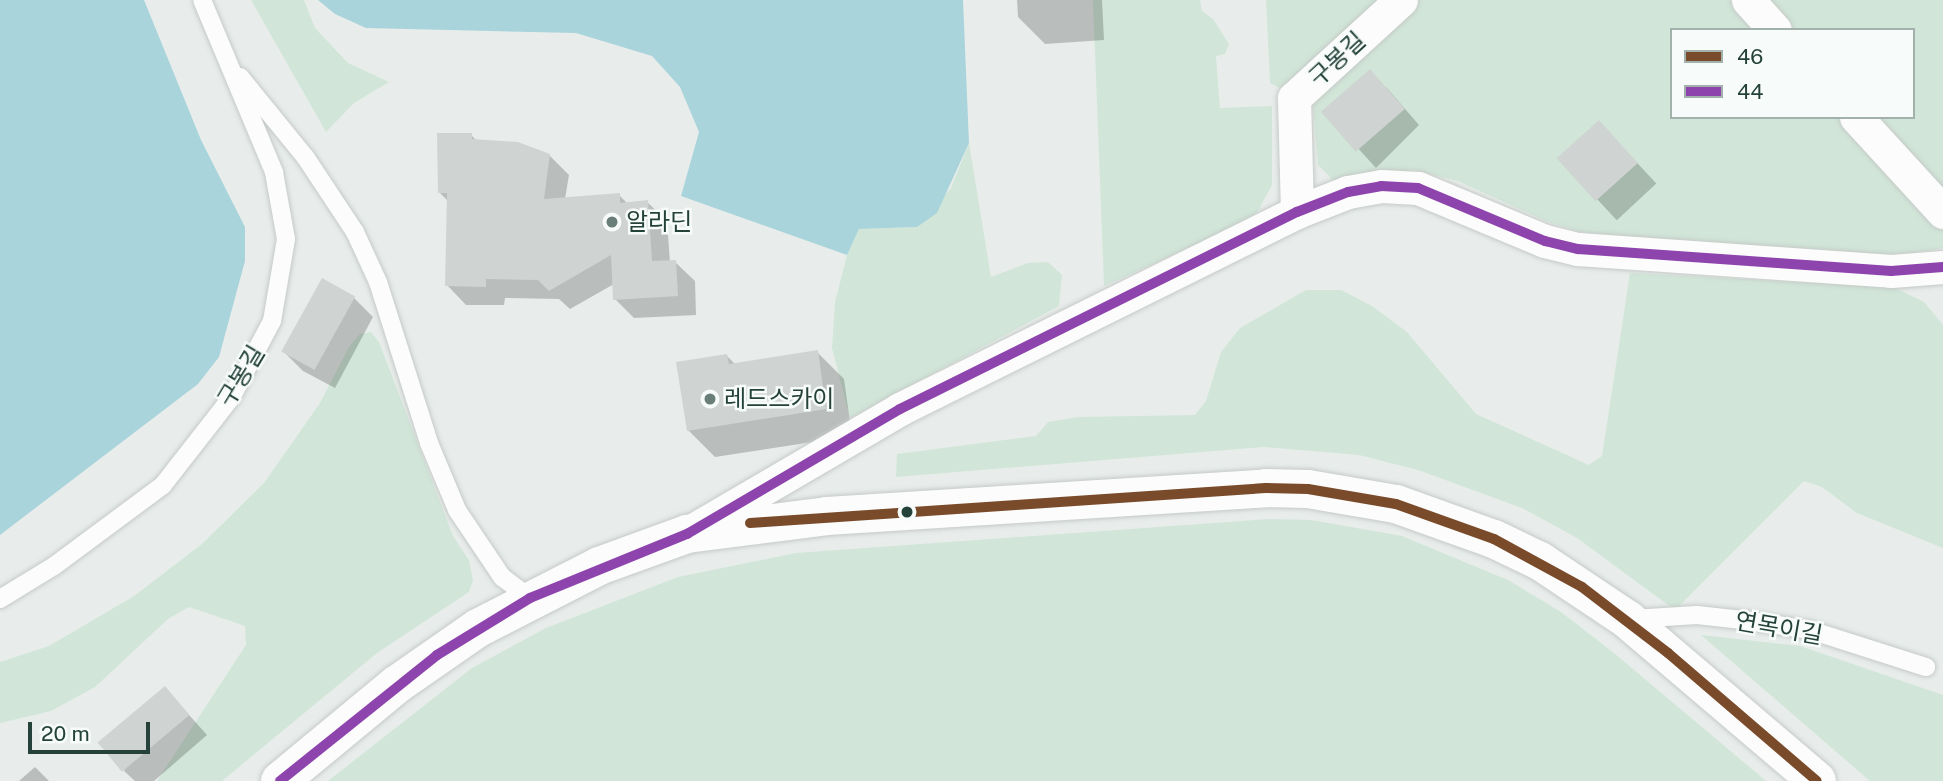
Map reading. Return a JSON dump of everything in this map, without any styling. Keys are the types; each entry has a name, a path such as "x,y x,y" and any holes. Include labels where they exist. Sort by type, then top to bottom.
{"street":[{"name":"구봉길","path":"1297,212 1294,98 1401,0"},
{"path":"1748,0 1773,28"},
{"path":"1858,119 1943,212"},
{"path":"280,781 436,655 530,598 687,534 840,440 1297,212 1348,191 1381,186 1418,188 1545,241 1577,249 1937,277"},
{"path":"687,534 827,516 1308,489 1396,504 1494,539 1540,561 1628,620 1817,781"}],"lane":[{"name":"구봉길","path":"0,599 54,566 163,485 231,398 272,321 286,239 274,173 202,0"},
{"name":"구봉길","path":"229,63 306,158 355,232 378,282 429,443 457,510 502,577 530,598"},
{"name":"연목이길","path":"1628,620 1697,615 1810,630 1926,667"}],"green space":[{"path":"251,0 304,0 315,28 348,63 389,82 354,103 326,132"},
{"path":"1093,0 1200,0 1202,11 1213,19 1229,44 1225,54 1216,56 1220,108 1272,106 1272,185 1258,211 1247,221 1104,286"},
{"path":"1266,0 1943,0 1943,248 1896,256 1581,232 1546,221 1458,181 1414,170 1334,181 1318,165 1313,104 1270,83"},
{"path":"969,143 991,277 1028,263 1048,262 1062,275 1059,306 850,418 832,348 835,302 847,255 859,229 917,227 951,188"},
{"path":"1630,273 1893,287 1924,302 1943,325 1943,548 1857,513 1822,487 1804,481 1675,610 1577,538 1522,508 1418,470 1359,455 1263,447 896,477 897,454 1036,436 1048,422 1078,417 1195,415 1206,401 1221,352 1240,328 1306,290 1341,290 1372,306 1407,332 1476,414 1589,465 1602,456"},
{"path":"371,332 379,342 453,536 469,560 473,580 469,592 377,653 222,781 157,781 246,645 245,626 189,607 168,619 95,687 51,711 0,723 0,662 49,646 134,596 202,544 264,483 320,403 349,347 360,334"},
{"path":"1269,519 1311,520 1402,536 1508,580 1561,612 1614,653 1766,781 328,781 472,668 546,628 678,577 796,553"},
{"path":"1701,635 1800,646 1943,695 1943,781 1870,781"}],"water":[{"path":"0,0 144,0 201,140 245,227 245,261 219,357 198,384 0,535"},
{"path":"318,0 963,0 969,143 937,213 917,227 859,229 847,255 681,196 699,132 680,87 652,56 576,33 366,28 335,14"}],"building":[{"path":"1370,69 1405,109 1356,152 1321,112"},
{"path":"1599,120 1638,163 1595,201 1557,158"},
{"path":"437,133 472,133 472,139 518,142 550,154 544,199 620,193 620,203 648,200 652,261 676,260 678,296 613,300 611,255 549,291 538,280 486,279 486,287 445,286 447,193 438,193"},
{"path":"322,278 355,296 315,370 281,351"},
{"path":"818,350 826,409 687,431 676,362 727,354 729,364"},
{"path":"165,686 189,715 122,772 98,743"}],"transit line":[{"name":"44","path":"280,781 437,655 530,598 687,534 900,409 1297,212 1348,192 1381,186 1418,188 1545,241 1578,249 1891,271 1943,267"},
{"name":"46","path":"750,523 1266,488 1308,489 1396,504 1494,539 1582,587 1668,653 1817,781"}],"place":[{"name":"알라딘","path":"612,222"},
{"name":"레드스카이","path":"710,399"}]}
